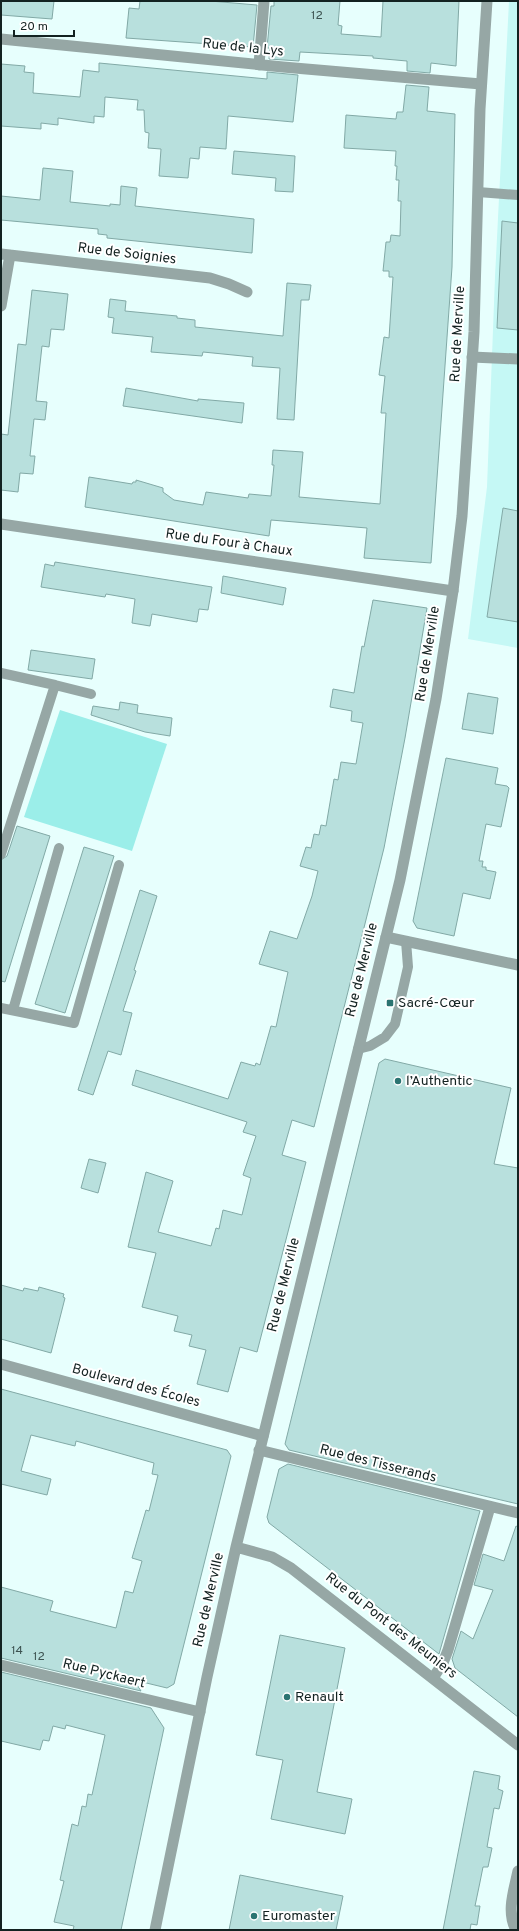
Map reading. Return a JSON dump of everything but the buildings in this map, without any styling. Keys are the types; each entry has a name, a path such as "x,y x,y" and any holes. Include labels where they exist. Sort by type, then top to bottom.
{"street":[{"path":"259,65 264,1"},
{"name":"Rue de Merville","path":"154,1930 236,1547 262,1436 400,880 430,732 453,591 462,516 472,357 481,84 487,1"},
{"name":"Rue de la Lys","path":"1,39 259,65 481,84"},
{"path":"1,306 5,255"},
{"name":"Rue de Soignies","path":"5,255 210,278 247,292"},
{"path":"472,357 518,359"},
{"name":"Rue du Four à Chaux","path":"1,524 453,591"},
{"path":"386,937 518,965"},
{"name":"Boulevard des Écoles","path":"1,1364 262,1436"},
{"name":"Rue des Tisserands","path":"259,1450 518,1513"},
{"path":"433,1678 443,1663 448,1650 490,1507"},
{"name":"Rue du Pont des Meuniers","path":"236,1547 272,1557 291,1568 518,1745"},
{"name":"Rue Pyckaert","path":"1,1664 200,1712"},
{"path":"516,1930 511,1910 518,1871"}],"lane":[{"path":"478,192 518,195"},
{"path":"1,673 92,694"},
{"path":"1,854 55,685"},
{"path":"13,1010 59,848"},
{"path":"1,1008 74,1023 119,865"},
{"path":"358,1049 374,1044 385,1037 395,1024 408,967 406,941"}],"shaded area":[{"path":"509,1 518,1 518,648 468,639 487,487 495,277"},
{"path":"60,710 167,744 132,851 24,817"}],"place":[{"name":"Sacré-Cœur","path":"390,1003"},
{"name":"l’Authentic","path":"398,1081"},
{"name":"Renault","path":"287,1697"},
{"name":"Euromaster","path":"254,1916"}]}
